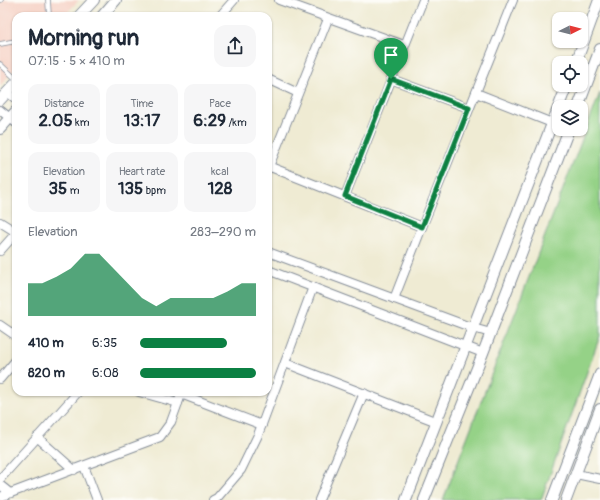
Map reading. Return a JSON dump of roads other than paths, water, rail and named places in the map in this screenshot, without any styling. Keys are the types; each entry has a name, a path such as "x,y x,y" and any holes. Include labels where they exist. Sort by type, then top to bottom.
{"street":[{"path":"83,12 94,0"},
{"path":"106,12 116,0"},
{"path":"224,12 234,0"},
{"path":"279,0 328,19 404,45"},
{"path":"345,196 423,0"},
{"path":"394,300 513,0"},
{"path":"579,56 599,0"},
{"path":"272,157 328,19"},
{"path":"581,100 600,49"},
{"path":"391,79 469,108"},
{"path":"272,81 298,93"},
{"path":"0,100 12,87"},
{"path":"7,92 12,96"},
{"path":"406,500 552,123 476,93"},
{"path":"0,110 12,116"},
{"path":"0,129 12,119"},
{"path":"424,500 484,353 567,136"},
{"path":"272,169 422,227"},
{"path":"0,222 12,230"},
{"path":"0,251 12,237"},
{"path":"272,254 394,300 491,333"},
{"path":"272,272 484,353"},
{"path":"214,500 241,470 262,425 313,287"},
{"path":"0,325 12,333"},
{"path":"285,362 436,422"},
{"path":"0,379 12,365"},
{"path":"552,500 600,374"},
{"path":"319,500 364,393"},
{"path":"0,479 74,396"},
{"path":"153,396 178,403"},
{"path":"0,497 160,437 171,422 181,396"},
{"path":"190,396 262,425"},
{"path":"566,500 600,409"},
{"path":"37,437 74,470"},
{"path":"84,466 97,500"},
{"path":"576,474 600,479"},
{"path":"0,484 10,493"}],"lane":[{"path":"48,0 49,12"},
{"path":"0,44 12,42"},
{"path":"0,64 12,75"}]}
